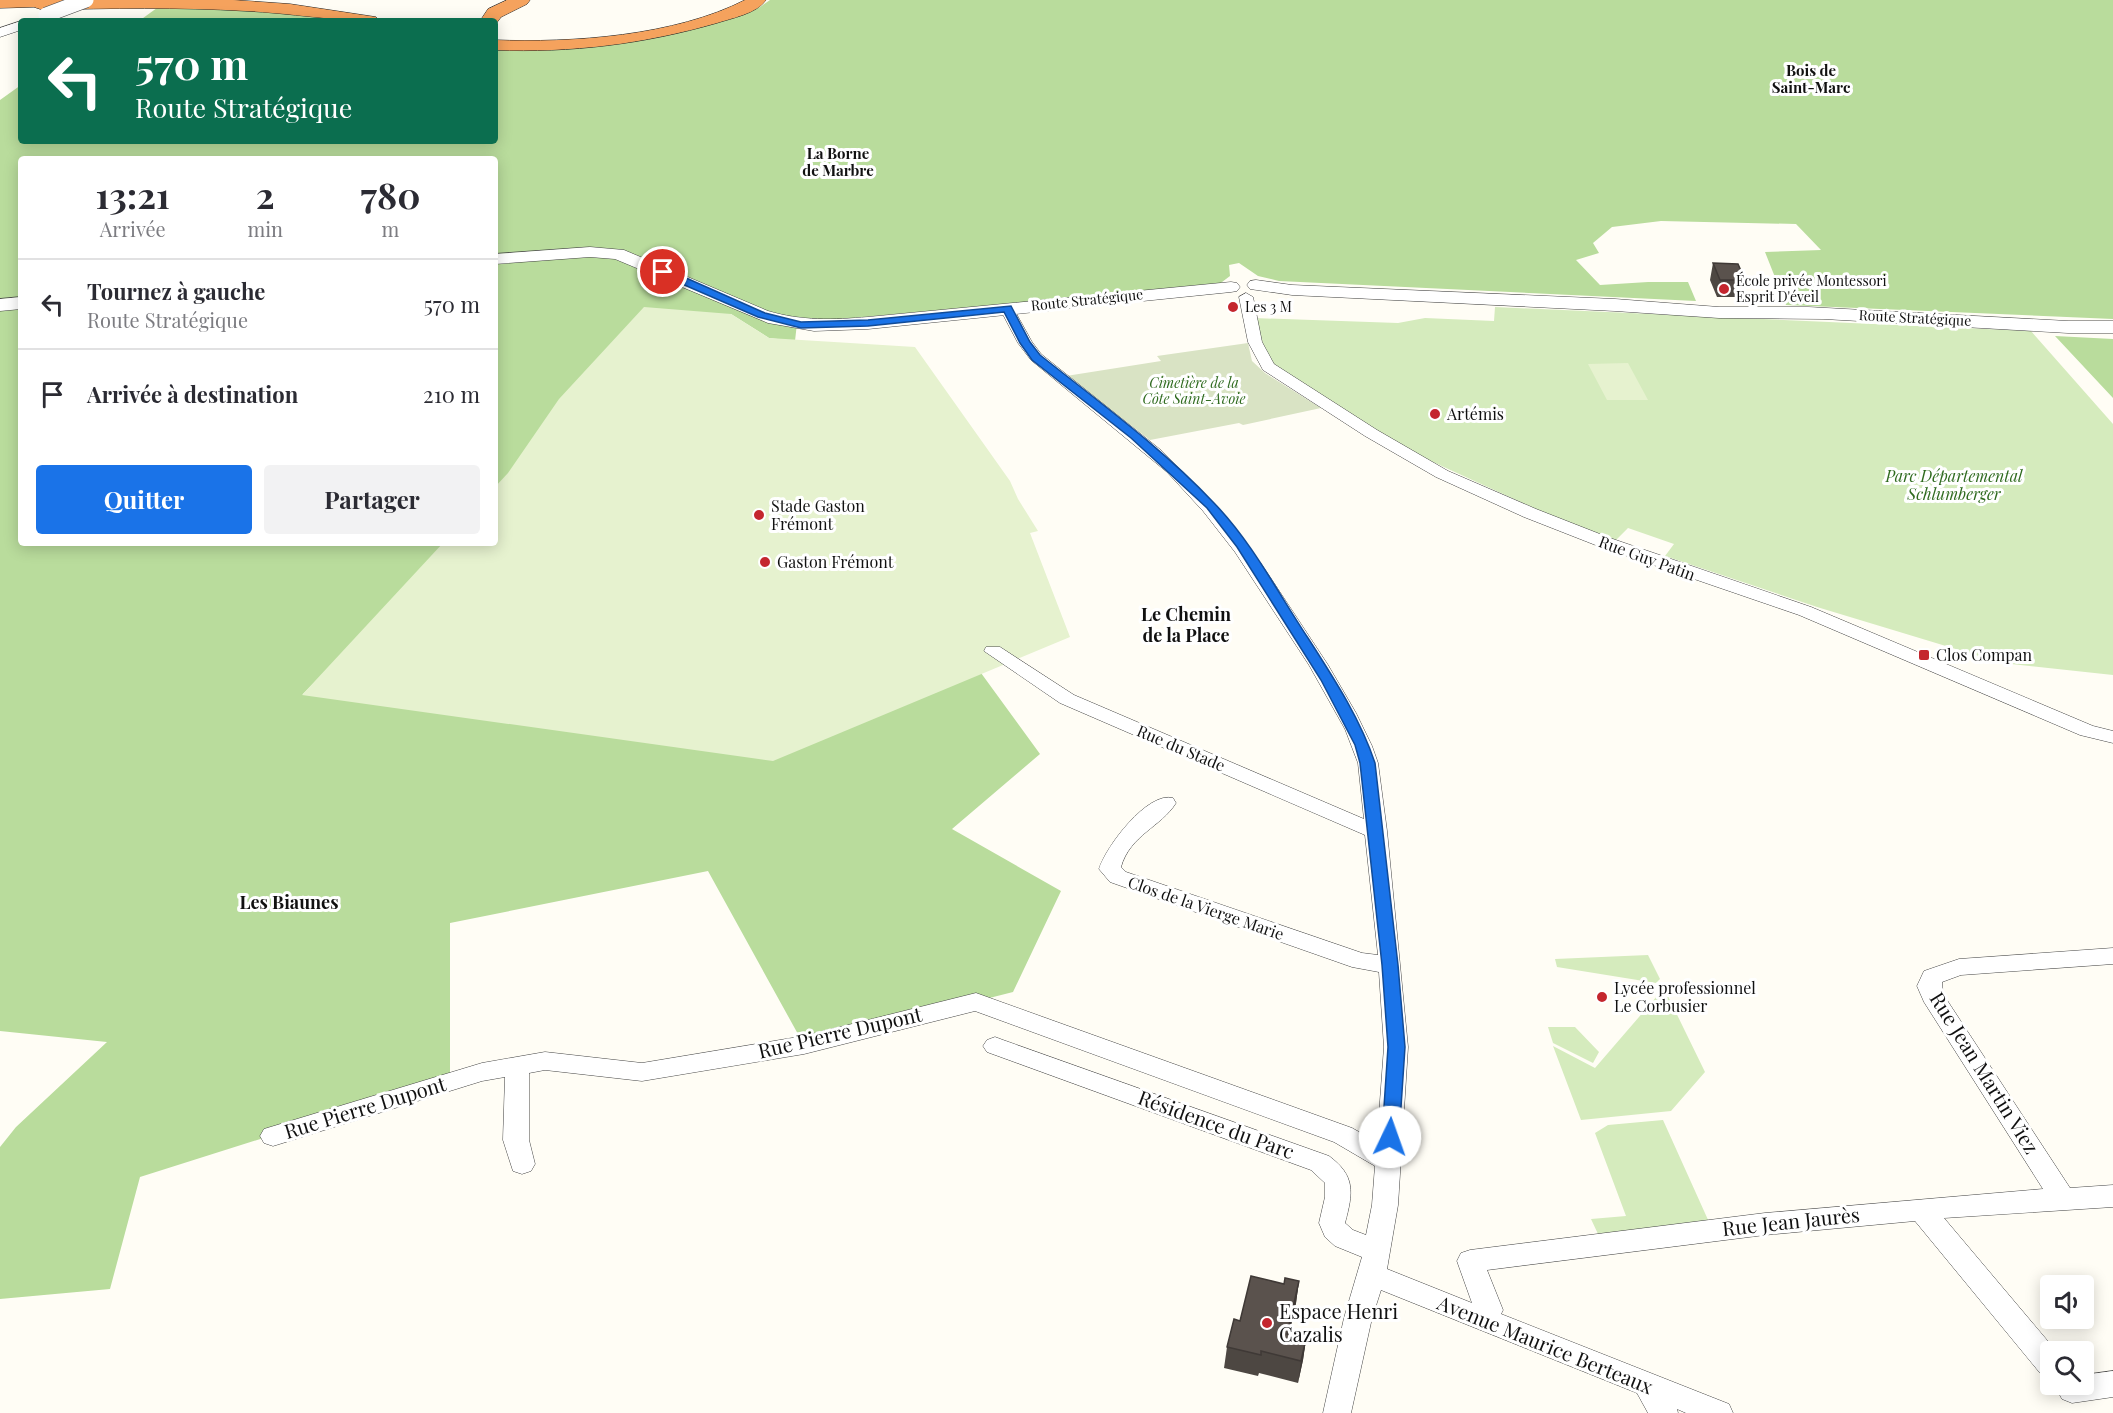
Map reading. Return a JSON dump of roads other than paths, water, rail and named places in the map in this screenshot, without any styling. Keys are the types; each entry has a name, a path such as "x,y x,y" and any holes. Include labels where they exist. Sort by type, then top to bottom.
{"highway":[{"path":"0,3 41,9 93,0"},
{"path":"491,18 494,13 521,0"},
{"path":"498,29 515,37 542,41 622,36 686,22 730,7 742,0"},
{"path":"498,45 580,44 644,36 706,20 745,7 757,0"},
{"path":"41,9 44,5 128,3 270,5 355,18"}],"street":[{"path":"34,18 41,9 86,0"},
{"path":"0,33 18,26"},
{"name":"Route Stratégique","path":"498,259 579,252 618,254 761,315 801,325 868,323 1191,292 1292,290 1748,313 2007,322"},
{"name":"Rue Guy Patin","path":"1245,291 1255,342 1268,367 1442,474 1530,513 1604,542 1805,611 2087,731 2113,737"},
{"path":"0,305 18,303"},
{"path":"1007,309 1025,343 1036,357 1173,469 1211,506 1242,546 1327,680 1362,745 1368,763 1390,965 1396,1047 1385,1205 1374,1262 1358,1318 1337,1411"},
{"name":"Rue du Stade","path":"993,651 1068,699 1376,831"},
{"name":"Clos de la Vierge Marie","path":"1166,803 1148,816 1111,858 1110,869 1118,877 1360,961 1390,965"},
{"name":"Rue Jean Martin Viez","path":"2064,1200 1932,996 1929,986 1932,977 1959,967 2113,956"},
{"name":"Rue Pierre Dupont","path":"273,1136 482,1072 545,1061 642,1072 804,1045 976,1002 1343,1135 1387,1161"},
{"name":"Résidence du Parc","path":"995,1046 1320,1163 1335,1175 1340,1189 1332,1223 1333,1228 1374,1262"},
{"path":"517,1066 516,1140 522,1164"},
{"name":"Rue Jean Jaurès","path":"1485,1321 1489,1310 1470,1261 1704,1230 1999,1202 2113,1196"},
{"path":"1921,1209 2040,1352"},
{"name":"Avenue Maurice Berteaux","path":"1374,1262 1485,1321 1719,1413"},
{"path":"2094,1387 2113,1384"},
{"path":"1648,1387 1664,1413"}],"place":[{"name":"École privée Montessori Esprit D'éveil","path":"1724,289"},
{"name":"Les 3 M","path":"1233,307"},
{"name":"Artémis","path":"1435,414"},
{"name":"Stade Gaston Frémont","path":"759,515"},
{"name":"Gaston Frémont","path":"765,562"},
{"name":"Clos Compan","path":"1924,655"},
{"name":"Lycée professionnel Le Corbusier","path":"1602,997"},
{"name":"Espace Henri Cazalis","path":"1267,1323"}],"district":[{"name":"Bois de Saint-Marc","path":"1811,80"},
{"name":"La Borne de Marbre","path":"838,162"},
{"name":"Le Chemin de la Place","path":"1186,625"},
{"name":"Les Biaunes","path":"289,903"}],"park label":[{"name":"Cimetière de la Côte Saint-Avoie","path":"1194,392"},
{"name":"Parc Départemental Schlumberger","path":"1954,485"}]}
